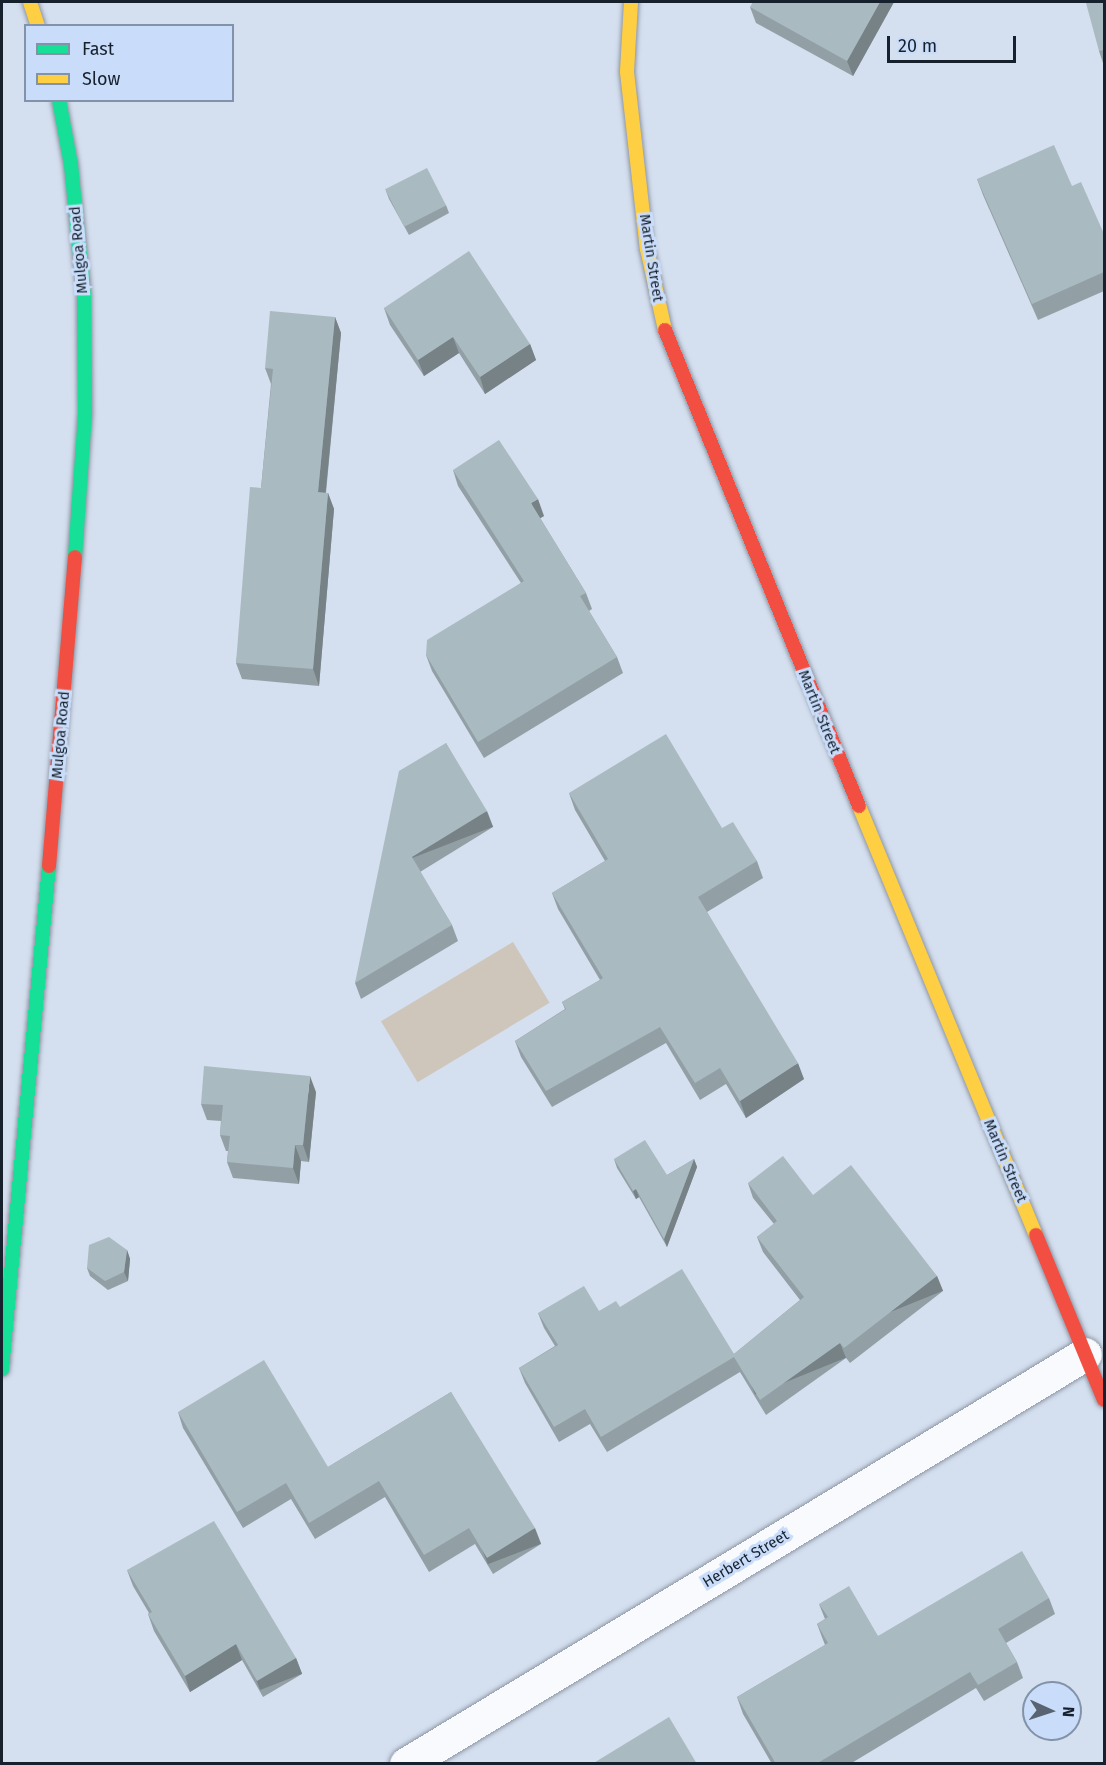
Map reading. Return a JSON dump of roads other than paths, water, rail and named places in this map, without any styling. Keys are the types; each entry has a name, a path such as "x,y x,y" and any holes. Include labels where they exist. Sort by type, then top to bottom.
{"street":[{"path":"30,2 37,24"},
{"name":"Martin Street","path":"631,2 627,72 647,249 655,295 672,352 1104,1400"},
{"name":"Mulgoa Road","path":"2,1369 66,682 85,414 84,295 71,165 58,102"},
{"name":"Herbert Street","path":"406,1764 1085,1354"}]}
